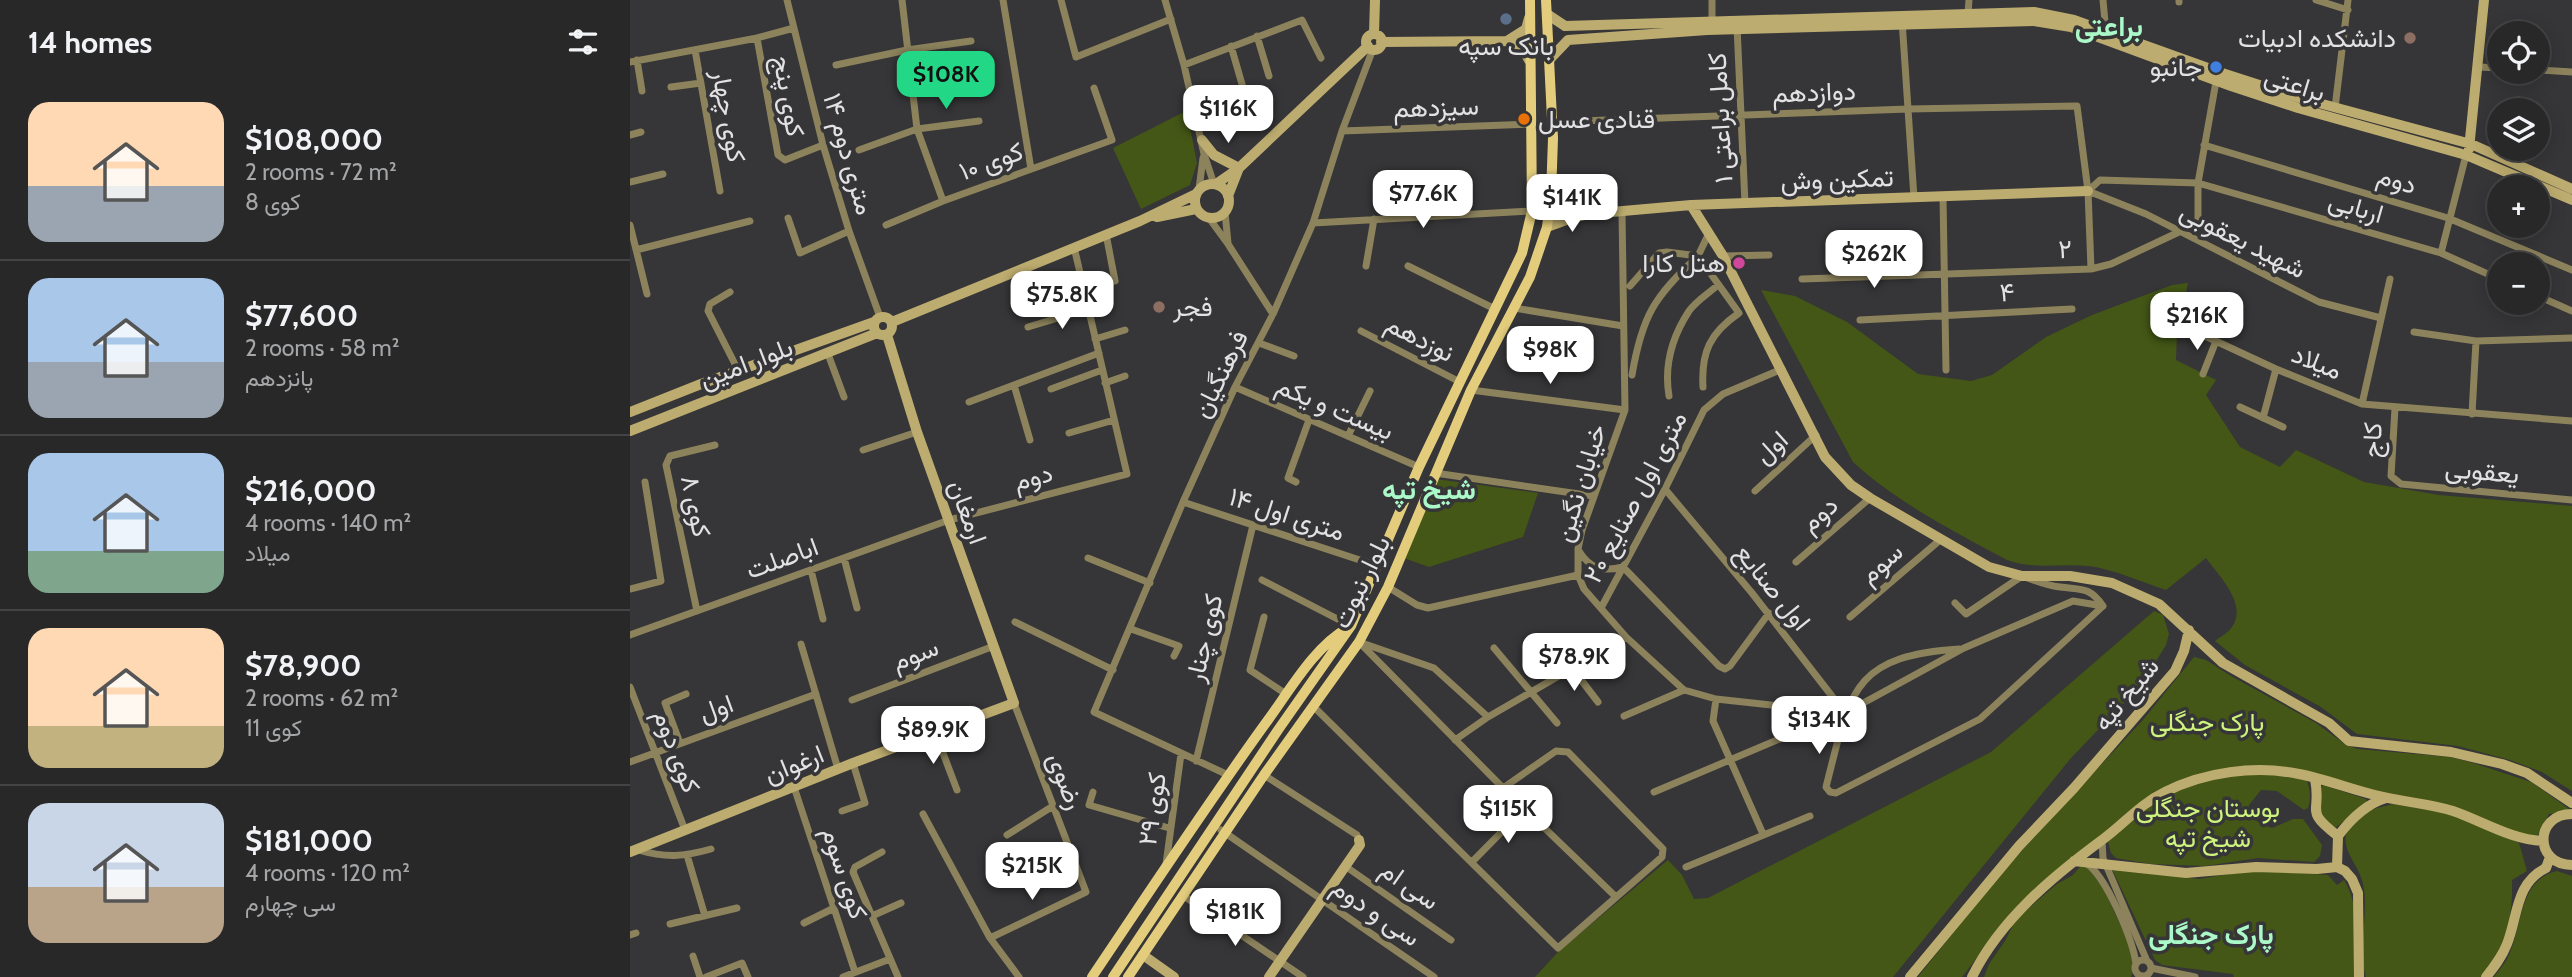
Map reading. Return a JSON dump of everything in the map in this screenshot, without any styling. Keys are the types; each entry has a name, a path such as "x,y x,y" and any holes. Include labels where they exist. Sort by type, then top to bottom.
{"main road":[{"name":"بلوار نبوت","path":"1113,977 1351,626 1458,381 1522,253 1532,211 1530,0"},
{"name":"بلوار نبوت","path":"1128,977 1264,775 1359,642 1388,587 1471,390 1530,276 1547,227 1551,196 1553,138 1546,0"},
{"path":"1531,98 1536,106 1546,105 1550,98"},
{"path":"1531,142 1541,134 1553,138"},
{"path":"1092,977 1286,694 1331,638 1351,626"},
{"path":"1133,947 1143,955"}],"street":[{"name":"۱۴ متری دوم","path":"787,0 823,145 877,320"},
{"path":"902,0 917,129 943,201"},
{"path":"1003,0 1031,169"},
{"path":"1061,0 1076,57 1171,19"},
{"path":"1374,43 1375,0"},
{"path":"1712,0 1712,23"},
{"path":"1968,13 1969,0"},
{"path":"2103,0 2106,36"},
{"path":"2316,0 2348,10"},
{"path":"2336,108 2348,0"},
{"path":"2441,253 2448,218 2471,144 2484,0"},
{"path":"1167,1 1204,154 1215,184 1226,191 1228,196"},
{"name":"براعتی","path":"1902,20 1968,13 2034,12 2074,20 2106,36"},
{"path":"1507,41 1525,29 1531,14"},
{"name":"براعتی","path":"1547,14 1565,26 1712,23 1737,26"},
{"path":"1184,65 1302,20 1321,58"},
{"path":"1902,20 1914,198"},
{"name":"براعتی","path":"1549,60 1568,40 1737,26 1902,20 2034,21 2106,36 2298,108 2466,155 2572,200"},
{"name":"کامل براعتی ۱","path":"1737,26 1745,204"},
{"path":"642,91 634,61 757,38 794,28"},
{"path":"1257,36 1269,76"},
{"name":"کوی پنج","path":"757,38 778,155 785,160 823,145"},
{"path":"836,65 907,50 971,41"},
{"path":"892,322 1140,221 1215,184 1240,168 1374,43 1507,41 1524,51 1529,60"},
{"name":"فرهنگیان","path":"1181,754 1094,712 1183,502 1235,387 1273,314 1313,223 1374,43"},
{"path":"1231,46 1254,126"},
{"name":"کوی چهار","path":"695,50 720,191"},
{"path":"2479,67 2487,67"},
{"path":"2550,71 2572,72"},
{"name":"براعتی","path":"2217,76 2471,144 2572,189"},
{"name":"شهید یعقوبی","path":"2197,225 2198,183 2217,76"},
{"path":"671,87 701,83"},
{"name":"کوی ۱۰","path":"886,225 943,201 1112,140 1094,88"},
{"name":"دوازدهم","path":"1552,122 1908,109 2077,106 2088,191"},
{"path":"859,150 917,129 979,121"},
{"name":"سیزدهم","path":"1342,131 1531,124"},
{"path":"630,135 641,132"},
{"path":"1202,140 1214,155 1240,168"},
{"name":"دوم","path":"2204,145 2448,218 2572,270"},
{"path":"1204,154 1196,209 1209,218 1225,212"},
{"path":"1228,244 1225,212 1228,196 1240,168"},
{"path":"630,182 663,174"},
{"name":"اربابی","path":"2088,191 2100,180 2198,183 2441,253 2487,274"},
{"path":"2088,191 2091,269"},
{"name":"شهید یعقوبی","path":"2088,191 2146,214 2319,302 2381,318"},
{"name":"تمکین وش","path":"1589,214 1690,205 2088,191"},
{"path":"1551,196 1567,209 1589,214"},
{"path":"1943,197 1946,370"},
{"path":"1690,205 1723,256 1825,457 1851,485 1989,567 2060,587 2078,587 2088,591 2103,606"},
{"path":"1140,221 1196,209"},
{"path":"1313,223 1532,211"},
{"name":"خیابان نگین","path":"1622,212 1625,410 1592,496 1578,550 1578,575 1584,589 1626,636 1684,690 1716,699 1844,713"},
{"path":"1547,227 1589,214"},
{"path":"788,218 800,253 849,232"},
{"path":"1209,218 1273,314"},
{"path":"1366,266 1374,219"},
{"path":"636,250 750,222"},
{"path":"630,225 647,294"},
{"name":"۲","path":"1802,279 2091,269 2111,264 2179,232"},
{"path":"1632,375 1638,341 1657,298 1698,256 1709,233"},
{"path":"1106,234 1115,281"},
{"path":"1069,433 1114,420 1074,247"},
{"path":"1630,286 1659,253 1698,256 1739,313 1712,336 1702,368 1703,387"},
{"path":"1723,256 1769,255"},
{"path":"630,267 640,264"},
{"path":"1408,266 1495,309"},
{"path":"2362,404 2390,279"},
{"path":"1669,396 1667,367 1670,351 1690,310 1718,285"},
{"path":"730,292 710,304 708,311 738,370"},
{"path":"2550,301 2572,311"},
{"path":"1514,308 1623,326"},
{"path":"1028,327 1088,309"},
{"name":"۴","path":"1860,320 2072,309"},
{"path":"885,317 892,322 892,328 882,334 874,328 877,320 885,317"},
{"name":"بلوار امین","path":"630,412 877,320"},
{"name":"میلاد","path":"2179,324 2276,369 2362,404 2572,421"},
{"path":"1095,339 1125,330"},
{"name":"نوزدهم","path":"1361,331 1458,381"},
{"path":"2414,332 2476,341 2572,338"},
{"name":"بلوار امین","path":"630,431 882,334"},
{"name":"ارمغان","path":"882,334 1014,703"},
{"path":"2203,374 2216,341"},
{"path":"2472,414 2476,341"},
{"path":"1259,343 1294,356"},
{"path":"969,402 1098,353"},
{"path":"828,354 844,397"},
{"name":"۲۰ متری اول صنایع","path":"1601,608 1665,489 1698,420 1711,402 1723,394 1782,369"},
{"path":"2263,418 2276,369"},
{"path":"1051,389 1102,370"},
{"path":"1105,383 1125,376"},
{"path":"1014,385 1030,440"},
{"name":"بیست و یکم","path":"1235,387 1419,467"},
{"path":"1471,390 1625,410"},
{"path":"1348,436 1370,391"},
{"path":"2240,407 2283,427"},
{"name":"کاج","path":"2391,476 2395,408"},
{"path":"1296,482 1288,478 1309,419"},
{"name":"دوم","path":"949,520 1127,474 1114,420"},
{"path":"863,450 917,432"},
{"name":"اول","path":"1755,491 1816,435"},
{"name":"کوی ۸","path":"697,611 666,465 670,456 715,445"},
{"path":"1435,473 1592,496"},
{"name":"یعقوبی","path":"2391,476 2400,484 2572,500"},
{"path":"630,589 661,581 645,482"},
{"name":"اول صنایع","path":"1665,489 1769,613 1844,713"},
{"name":"دوم","path":"1796,562 1870,498"},
{"name":"۱۴ متری اول","path":"1183,502 1378,566"},
{"name":"اباصلت","path":"630,635 949,520"},
{"name":"کوی چنار","path":"1196,761 1253,525"},
{"name":"سوم","path":"1850,617 1940,540"},
{"path":"1578,550 1585,561 1596,568 1610,570 1623,567 1719,666 1725,669 1769,613"},
{"path":"844,558 857,608"},
{"path":"1088,558 1150,583"},
{"path":"811,570 823,619"},
{"path":"1388,587 1417,605 1428,608 1578,575"},
{"path":"1955,603 1966,614 2022,576 2070,576 2112,583 2159,604 2223,663 2329,723 2350,741 2451,752 2502,764 2527,773 2572,803"},
{"path":"1262,580 1351,626"},
{"path":"1844,713 1964,648 2073,601 2103,606"},
{"path":"1964,648 1898,658 1884,665 1857,688 1844,713 1826,787 1830,792 1836,793 1980,719 2103,606"},
{"path":"1264,617 1250,670 1286,694"},
{"path":"1015,622 1113,670"},
{"path":"1131,629 1179,646 1174,656"},
{"name":"شیخ تپه","path":"1910,977 1985,885 2175,671 2189,630"},
{"path":"1455,740 1626,636"},
{"path":"1359,642 1434,668 1488,718"},
{"path":"1359,642 1503,788 1615,896"},
{"path":"801,643 838,769"},
{"name":"سوم","path":"852,700 994,646"},
{"path":"1494,648 1558,723"},
{"path":"1572,668 1598,702"},
{"name":"کوی دوم","path":"630,687 685,830"},
{"path":"1624,716 1684,690"},
{"path":"680,743 665,703 687,694"},
{"name":"اول","path":"630,762 816,694"},
{"path":"1716,699 1713,721 1763,834"},
{"name":"ارغوان","path":"634,851 838,769 1014,703"},
{"name":"رضوی","path":"990,938 1086,892 1014,703"},
{"path":"1313,706 1558,948 1662,857 1663,849 1568,752 1556,751 1503,788"},
{"path":"1654,792 1815,724"},
{"path":"935,733 957,790"},
{"path":"1181,754 1228,775"},
{"name":"کوی ۲۹","path":"1165,870 1181,754"},
{"path":"842,811 865,803 853,764"},
{"path":"1972,977 2007,924 2074,861 2102,841 2143,803 2194,780 2227,772 2298,774 2386,798 2453,811 2529,841 2543,841"},
{"name":"سی ام","path":"1264,775 1357,835 1359,840"},
{"path":"2315,779 2315,811 2319,821 2338,836"},
{"name":"کوی سوم","path":"794,787 855,972"},
{"path":"1093,792 1089,805 1169,828"},
{"path":"2337,867 2338,836 2364,809 2386,798"},
{"path":"1007,835 1053,806"},
{"path":"1472,862 1525,808"},
{"path":"923,814 990,938 1019,977"},
{"path":"2572,814 2558,816 2552,820 2547,826 2543,841 2550,857 2564,865 2572,865"},
{"path":"1686,867 1810,816"},
{"name":"سی و دوم","path":"1215,826 1434,977"},
{"path":"1269,977 1360,845 1359,840"},
{"path":"2102,841 2101,851 2149,970"},
{"path":"634,851 663,857 711,849"},
{"path":"882,852 853,869 898,977"},
{"path":"687,855 705,916"},
{"path":"2486,977 2507,944 2520,896 2535,873 2546,868 2550,857"},
{"path":"2074,861 2186,873 2256,867 2337,867 2345,870 2358,893 2359,977"},
{"path":"2086,863 2097,872 2109,891 2135,970 2140,976 2149,970"},
{"name":"سی ام","path":"1345,866 1451,940"},
{"path":"1184,896 1303,977"},
{"path":"872,916 901,903"},
{"path":"670,924 737,908"},
{"path":"804,923 834,908"},
{"path":"1143,955 1174,977"},
{"path":"693,956 700,977"},
{"path":"843,977 890,959"},
{"path":"2135,970 2139,961 2149,970 2195,977"},
{"path":"706,977 742,963 748,977"}],"green space":[{"path":"1184,112 1188,117 1197,163 1190,185 1141,209 1113,148"},
{"path":"2188,283 2177,335 2176,360 2216,380 2206,395 2240,447 2280,467 2296,450 2364,482 2439,495 2572,506 2572,791 2542,772 2458,746 2357,734 2321,707 2245,665 2215,641 2232,627 2237,609 2230,591 2206,558 2166,590 2098,568 2078,565 2027,565 2007,560 1927,516 1888,491 1853,462 1761,290 1795,296 1847,322 1918,374 1971,381 1992,375 2046,337 2092,315 2172,285"},
{"path":"1435,479 1538,493 1523,537 1429,567 1401,557"},
{"path":"2154,611 2163,615 2169,634 2166,645 2142,684 2071,758 1893,977 1535,977 1559,951 1668,860 1682,875 1694,899 1708,898 1991,752"},
{"name":"پارک جنگلی","path":"2194,657 2206,660 2316,723 2346,745 2358,749 2450,757 2470,762 2531,782 2572,811 2549,814 2535,840 2462,812 2303,773 2232,769 2143,800 2018,905 1962,977 1918,977 1987,890 2142,721"},
{"name":"بوستان جنگلی شیخ تپه","path":"2265,772 2305,778 2307,781 2310,800 2308,808 2304,810 2277,791 2261,790 2249,805 2253,818 2272,828 2293,819 2303,819 2322,845 2320,856 2314,862 2258,858 2205,866 2150,864 2116,858 2111,853 2108,842 2118,831 2141,811 2168,794 2210,778"},
{"path":"2323,785 2366,799 2368,803 2335,828 2321,819"},
{"path":"2393,804 2459,815 2519,843 2527,871 2512,880 2507,932 2497,957 2481,977 2366,977 2362,953 2364,892 2362,880 2347,847 2347,833 2358,816"},
{"path":"2084,862 2103,888 2137,960 2131,977 1984,977 2016,919 2057,884 2073,875"},
{"path":"2112,869 2199,879 2251,870 2328,875 2337,885 2344,880 2350,891 2355,915 2354,977 2234,977 2233,974 2162,965 2155,960"},
{"path":"2557,871 2572,876 2572,977 2494,977 2512,947 2528,895 2544,876"}],"place":[{"name":"بانک سپه","path":"1506,19"},
{"name":"دانشکده ادبیات","path":"2410,38"},
{"name":"جانبو","path":"2216,67"},
{"name":"قنادی عسل","path":"1524,119"},
{"name":"هتل کارا","path":"1739,263"},
{"name":"فجر","path":"1159,307"}],"district":[{"name":"براعتی","path":"2109,26"},
{"name":"شیخ تپه","path":"1429,489"},
{"name":"پارک جنگلی","path":"2211,934"}]}
